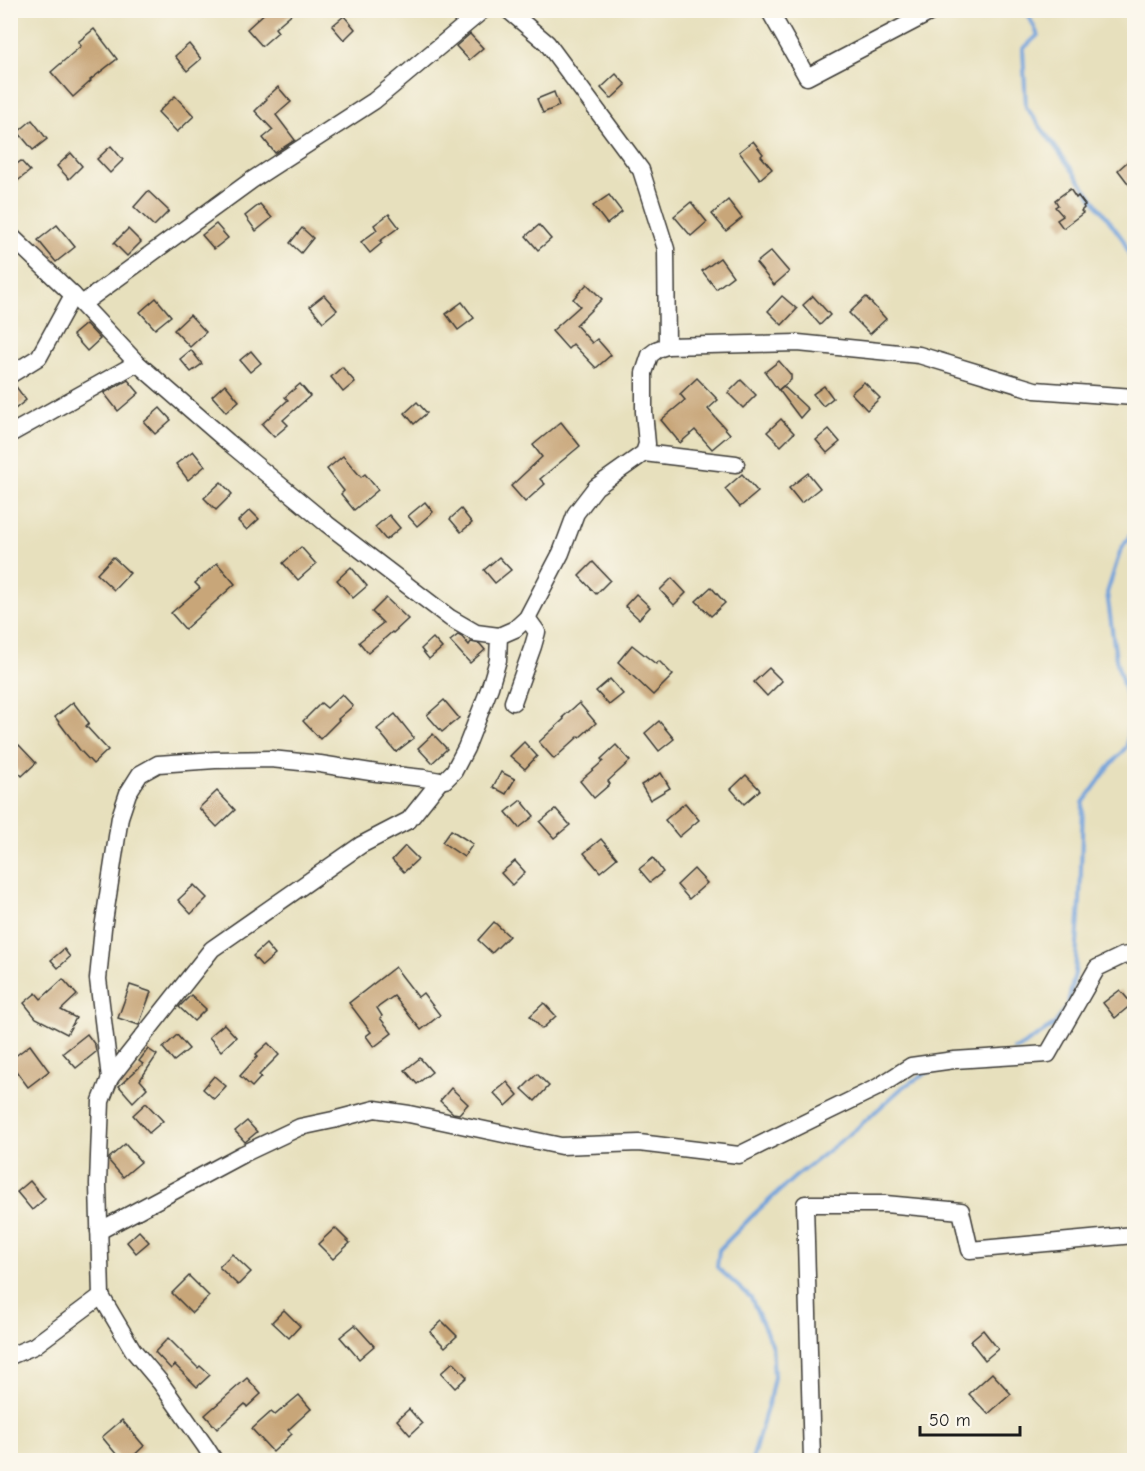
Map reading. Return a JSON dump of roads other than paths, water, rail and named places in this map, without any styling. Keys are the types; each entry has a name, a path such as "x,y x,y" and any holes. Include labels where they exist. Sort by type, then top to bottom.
{"street":[{"path":"10,375 39,357 78,300 252,180 374,101 483,10"},
{"path":"508,10 547,44 641,170 666,249 667,346"},
{"path":"769,10 807,77 935,10"},
{"path":"10,235 78,300 137,363 228,442 401,582 450,618 476,633 499,636 515,629 527,618 561,554 576,513 596,487 644,453 647,444 644,373 650,355 658,349 667,346 798,343 919,355 1035,390 1134,397"},
{"path":"10,434 137,363"},
{"path":"644,453 736,464"},
{"path":"513,702 537,632 527,618"},
{"path":"214,1461 206,1446 160,1382 133,1350 101,1296 98,1184 101,1101 110,1078 212,949 361,845 409,820 440,782 454,771 466,748 490,687 498,660 499,636"},
{"path":"110,1078 98,979 101,949 120,817 128,793 141,774 158,764 271,759 440,782"},
{"path":"99,1231 243,1154 300,1127 375,1109 561,1146 639,1143 739,1155 878,1087 911,1066 966,1059 1048,1054 1098,968 1122,956 1134,954"},
{"path":"812,1461 805,1204 885,1204 961,1211 970,1250 1134,1235"},
{"path":"10,1356 34,1346 101,1296"}],"waterway":[{"path":"1026,10 1038,35 1023,49 1026,107 1124,241 1134,268"},
{"path":"1014,1049 1054,1025 1067,1007 1075,973 1083,803 1127,746 1129,707 1116,659 1107,593 1120,552 1134,528"},
{"path":"752,1460 774,1377 772,1345 751,1298 717,1267 719,1250 796,1176 856,1129 903,1087 934,1070"}]}
